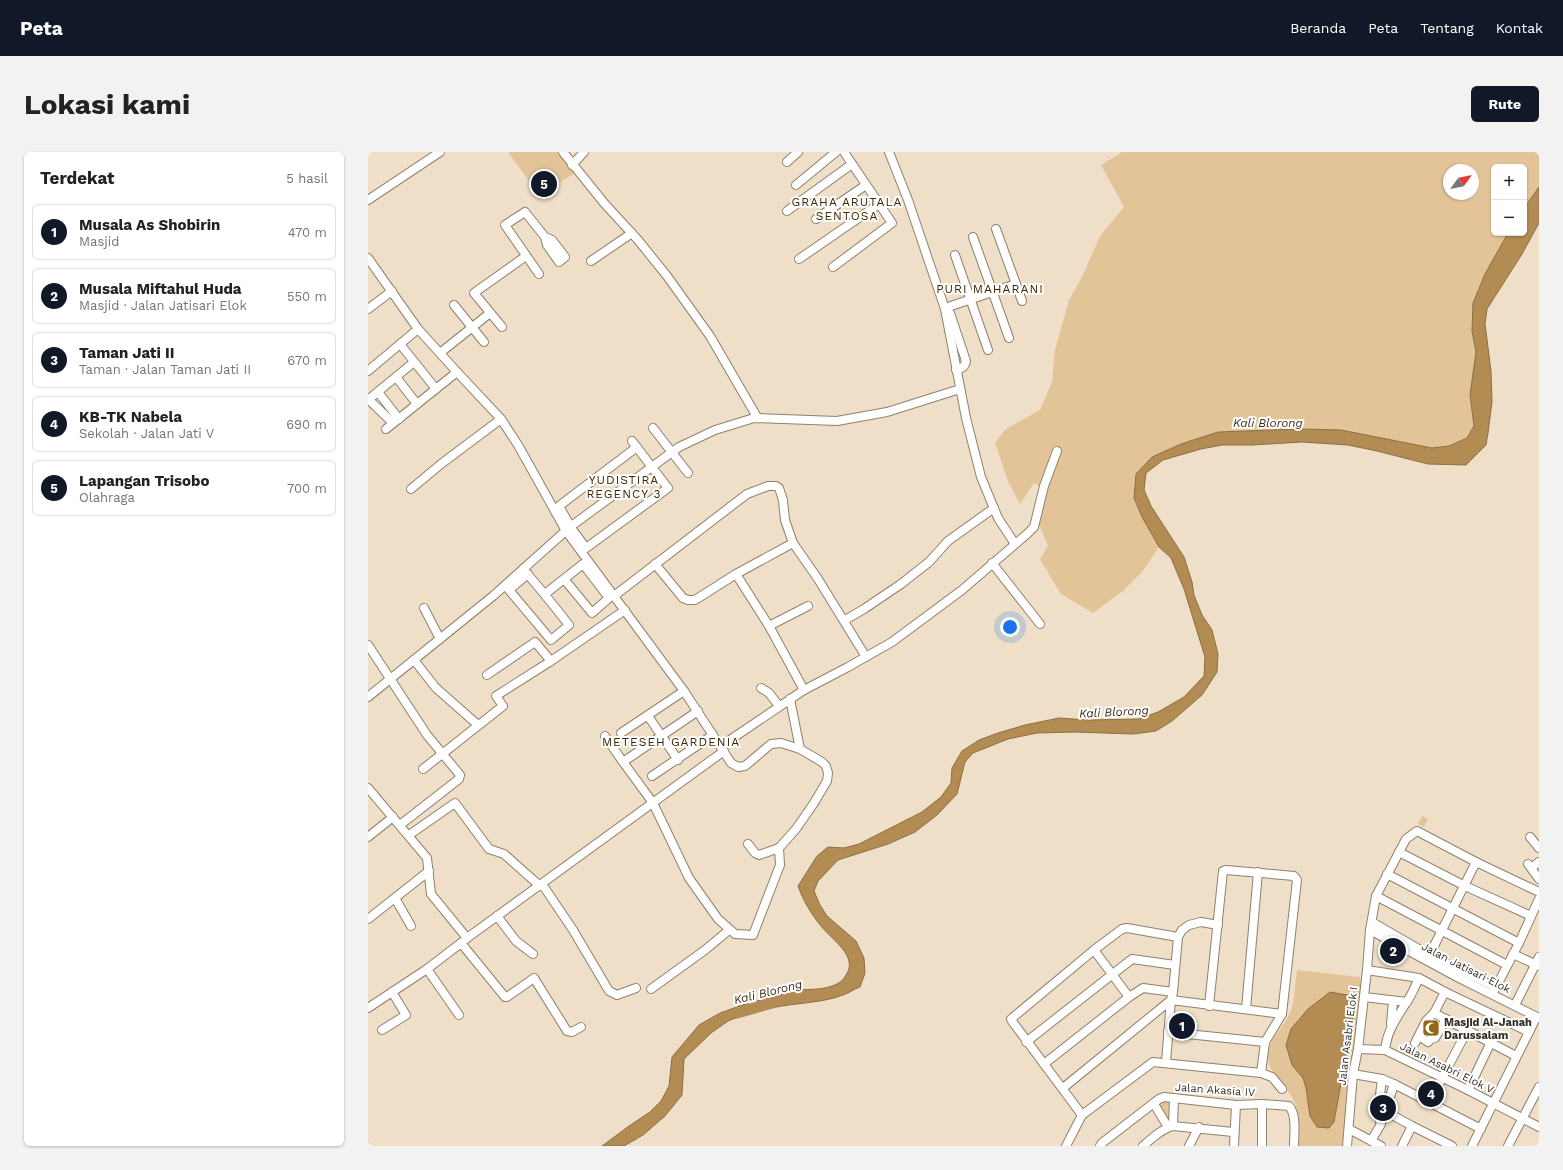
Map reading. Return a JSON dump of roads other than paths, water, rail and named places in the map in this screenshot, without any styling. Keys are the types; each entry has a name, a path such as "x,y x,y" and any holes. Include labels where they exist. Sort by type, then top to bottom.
{"street":[{"path":"368,200 440,152"},
{"path":"563,152 572,165 632,233 667,276 704,327 757,417"},
{"path":"572,165 584,152"},
{"path":"787,162 798,152"},
{"path":"796,185 836,152"},
{"path":"833,267 892,223 844,152"},
{"path":"889,152 908,200 945,309 960,389 981,477 998,518 1014,544"},
{"path":"787,211 852,164"},
{"path":"816,219 866,185"},
{"path":"799,259 879,204"},
{"path":"539,274 504,225 525,212 545,237"},
{"path":"996,229 1022,301"},
{"path":"590,261 632,233"},
{"path":"973,237 1009,338"},
{"path":"955,255 988,350"},
{"path":"502,328 474,293 526,256"},
{"path":"368,258 418,329 501,419 569,529 614,596 698,711 731,763 738,767 745,766 771,744 781,743 800,749 826,766 828,773 827,781 796,829 779,848 759,855 755,853 748,844"},
{"path":"938,273 966,361 963,367 956,370"},
{"path":"948,307 1016,284"},
{"path":"368,309 392,291"},
{"path":"454,305 484,342"},
{"path":"440,353 490,313"},
{"path":"368,370 418,329"},
{"path":"400,344 436,389"},
{"path":"396,421 368,399 414,362"},
{"path":"386,429 457,372"},
{"path":"396,377 417,404"},
{"path":"526,571 570,624 551,640 509,590 526,571 569,529 680,447 715,430 757,417 837,421 887,412 960,389"},
{"path":"378,392 396,421"},
{"path":"411,489 501,419"},
{"path":"653,428 688,473"},
{"path":"635,444 653,468 668,488 586,548 569,529 559,506 635,444"},
{"path":"368,1008 427,969 497,916 653,803 779,706 804,690 892,642 957,594 1034,527 1044,486 1057,451"},
{"path":"614,596 747,494 768,486 776,486 779,488 783,500 785,520 793,544 845,620 866,656"},
{"path":"845,620 901,584 930,562 948,541 994,508"},
{"path":"655,564 683,598 695,600 736,574 793,544"},
{"path":"992,563 1040,624"},
{"path":"545,594 564,579 583,564 609,598 592,613 564,579"},
{"path":"368,697 526,571"},
{"path":"736,574 769,626 804,690"},
{"path":"769,626 808,606"},
{"path":"424,608 440,639"},
{"path":"423,769 503,706 496,696 551,661 625,610"},
{"path":"487,675 535,642 551,661"},
{"path":"368,645 427,735 460,775 459,779 400,825"},
{"path":"414,660 436,688 478,725"},
{"path":"761,688 769,693 779,706"},
{"path":"621,733 684,691"},
{"path":"790,699 800,749"},
{"path":"623,762 662,737 698,711"},
{"path":"648,716 678,760"},
{"path":"652,776 714,735"},
{"path":"605,736 653,803 689,878 718,919 735,934 752,935 780,865 779,848"},
{"path":"368,788 427,858 431,894 505,997 534,978 567,1031 572,1032 581,1027"},
{"path":"409,835 455,803 489,849 504,854 541,885 573,930 609,991 617,995 636,988"},
{"path":"368,836 393,817"},
{"path":"1371,926 1376,896 1406,839 1417,831 1476,862 1539,892"},
{"path":"1530,838 1539,848"},
{"path":"1399,852 1465,886 1531,916"},
{"path":"1428,958 1476,862"},
{"path":"1534,864 1539,879"},
{"path":"368,919 429,871"},
{"path":"1209,1006 1223,871 1292,875 1297,880 1282,1014 1265,1042 1261,1073"},
{"path":"1246,1008 1258,872"},
{"path":"1387,874 1519,943"},
{"path":"1376,896 1507,965"},
{"path":"395,898 411,926"},
{"path":"1494,991 1519,943 1539,898"},
{"path":"497,916 516,941 533,954"},
{"path":"1166,1062 1178,937 1184,927 1194,923 1201,922 1218,925"},
{"name":"Jalan Jatisari Elok","path":"1371,926 1428,958 1494,991 1515,1006 1538,1018"},
{"name":"Jalan Asabri Elok I","path":"1347,1146 1353,1074 1358,1049 1371,926"},
{"path":"1082,1115 1063,1088 1026,1042 1012,1022 1012,1016 1122,929 1127,928 1178,937"},
{"path":"651,989 705,950 729,930"},
{"path":"1094,950 1129,997"},
{"path":"1513,954 1538,962 1515,1006"},
{"path":"1026,1042 1132,959 1175,965"},
{"path":"427,969 460,1015"},
{"path":"1367,970 1420,978 1444,992 1529,1032"},
{"path":"1385,1050 1386,1038 1390,1028 1398,1013 1407,1002 1420,978"},
{"path":"1044,1064 1129,997 1143,988 1209,1006 1246,1008 1282,1014"},
{"path":"382,1030 406,1015 392,992"},
{"path":"1444,992 1434,1012 1426,1021 1417,1039 1428,1042 1430,1039 1435,1038 1446,1019"},
{"path":"1063,1088 1172,996"},
{"path":"1364,997 1407,1002"},
{"path":"1390,1028 1394,1001"},
{"path":"1434,1012 1516,1056"},
{"path":"1472,1146 1516,1056 1538,1018"},
{"path":"1430,1103 1467,1031"},
{"path":"1168,1032 1265,1042"},
{"path":"1468,1090 1491,1042"},
{"name":"Jalan Asabri Elok V","path":"1358,1049 1385,1050 1468,1090 1539,1127"},
{"path":"1066,1146 1082,1115 1152,1062 1166,1062 1261,1073 1272,1077 1282,1089"},
{"path":"1353,1074 1382,1079 1394,1084 1481,1129"},
{"path":"1381,1124 1379,1121 1379,1104 1382,1079"},
{"path":"1372,1141 1381,1124 1394,1084"},
{"path":"1508,1146 1539,1087"},
{"name":"Jalan Akasia IV","path":"1103,1145 1162,1098 1174,1098 1236,1105 1286,1105 1292,1109 1294,1116 1294,1146"},
{"path":"1171,1126 1174,1098"},
{"path":"1154,1104 1171,1126"},
{"path":"1262,1104 1262,1146"},
{"path":"1234,1146 1233,1132 1236,1105"},
{"path":"1386,1111 1443,1144 1452,1146"},
{"path":"1143,1146 1171,1126 1199,1127 1233,1132"},
{"path":"1402,1146 1412,1126"},
{"path":"1189,1146 1199,1127"},
{"path":"1348,1130 1381,1146"}],"waterway":[{"name":"Kali Blorong","path":"737,1013 772,1003"}],"place":[{"name":"Lapangan Trisobo","path":"544,184"},
{"name":"Musala Miftahul Huda","path":"1393,951"},
{"name":"Musala As Shobirin","path":"1182,1026"},
{"name":"Masjid Al-Janah Darussalam","path":"1431,1028"},
{"name":"KB-TK Nabela","path":"1431,1094"},
{"name":"Taman Jati II","path":"1383,1108"}],"district":[{"name":"GRAHA ARUTALA SENTOSA","path":"847,209"},
{"name":"PURI MAHARANI","path":"990,289"},
{"name":"YUDISTIRA REGENCY 3","path":"624,487"},
{"name":"METESEH GARDENIA","path":"671,742"}]}
